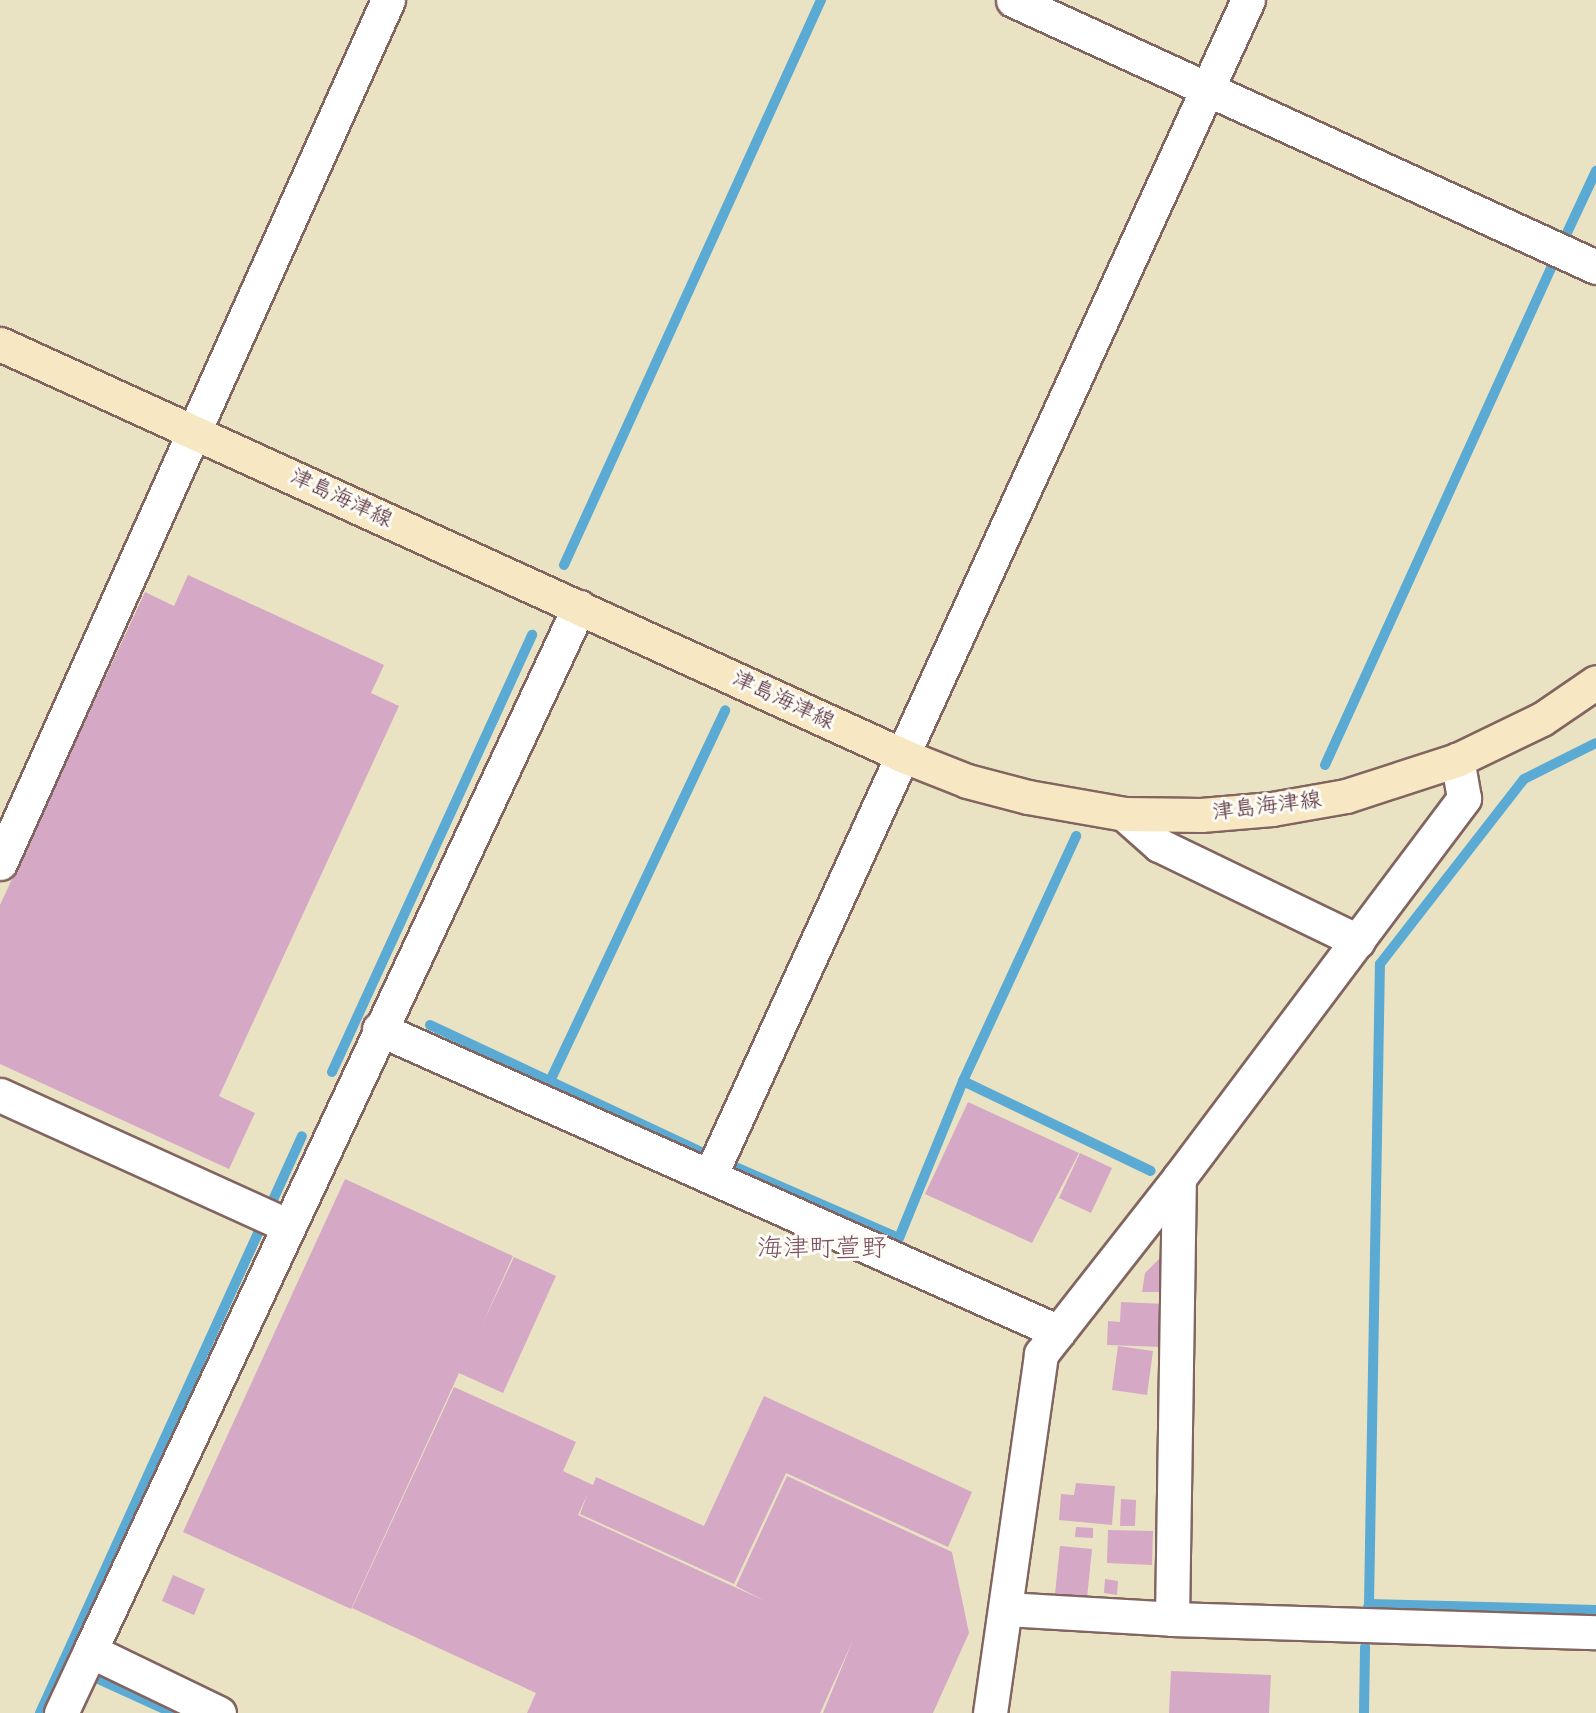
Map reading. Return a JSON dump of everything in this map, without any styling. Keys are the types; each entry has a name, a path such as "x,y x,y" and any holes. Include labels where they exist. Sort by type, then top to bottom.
{"main road":[{"name":"津島海津線","path":"0,344 904,756 967,781 1124,814 1201,815 1272,809 1346,796 1457,760 1542,719 1596,682"}],"street":[{"path":"0,863 197,433 388,0"},
{"path":"1013,0 1596,267"},
{"path":"710,1176 891,776 904,756 1248,0"},
{"path":"61,1713 379,1029 579,607"},
{"path":"990,1713 1041,1354 1179,1178 1464,798 1457,760"},
{"path":"1124,814 1159,844 1358,941"},
{"path":"379,1029 1059,1332"},
{"path":"0,1095 287,1226"},
{"path":"1172,1619 1179,1178"},
{"path":"1006,1609 1172,1619 1596,1632"},
{"path":"90,1651 219,1713"}],"building":[{"path":"188,575 384,665 371,693 399,706 219,1096 255,1113 229,1169 0,1064 0,905 145,592 174,606"},
{"path":"968,1102 1079,1153 1032,1243 925,1194"},
{"path":"1080,1153 1112,1168 1091,1213 1059,1198"},
{"path":"345,1179 513,1256 481,1327 514,1257 556,1276 503,1393 459,1373 351,1609 183,1532"},
{"path":"1164,1254 1163,1292 1142,1292 1145,1273"},
{"path":"1121,1302 1164,1304 1162,1347 1107,1345 1108,1321 1120,1322"},
{"path":"1118,1346 1153,1351 1147,1395 1112,1390"},
{"path":"454,1387 576,1442 563,1471 593,1485 596,1477 704,1526 764,1396 972,1492 948,1547 786,1473 734,1584 580,1514 588,1493 578,1515 765,1601 736,1586 787,1476 952,1552 969,1633 933,1713 823,1713 853,1640 820,1713 527,1713 536,1693 352,1608"},
{"path":"1076,1483 1115,1486 1112,1525 1059,1520 1061,1494 1074,1495"},
{"path":"1121,1499 1136,1500 1135,1526 1120,1526"},
{"path":"1076,1527 1093,1528 1093,1538 1075,1537"},
{"path":"1108,1530 1153,1531 1152,1565 1107,1563"},
{"path":"1060,1546 1092,1549 1087,1598 1055,1594"},
{"path":"173,1575 205,1589 194,1615 162,1601"},
{"path":"1105,1579 1118,1581 1117,1595 1104,1593"},
{"path":"1171,1671 1271,1675 1269,1713 1169,1713"}],"waterway":[{"path":"564,565 821,0"},
{"path":"1566,235 1596,171"},
{"path":"1325,765 1552,266"},
{"path":"332,1072 532,635"},
{"path":"550,1081 725,710"},
{"path":"1366,1614 1369,1604 1380,964 1524,779 1596,743"},
{"path":"963,1081 1076,836"},
{"path":"430,1025 701,1152"},
{"path":"731,1165 899,1238 963,1081 1151,1171"},
{"path":"273,1200 302,1136"},
{"path":"40,1713 259,1231"},
{"path":"1369,1604 1596,1610"},
{"path":"1364,1713 1365,1647"},
{"path":"96,1678 173,1713"}],"district":[{"name":"海津町萱野","path":"822,1250"}]}
